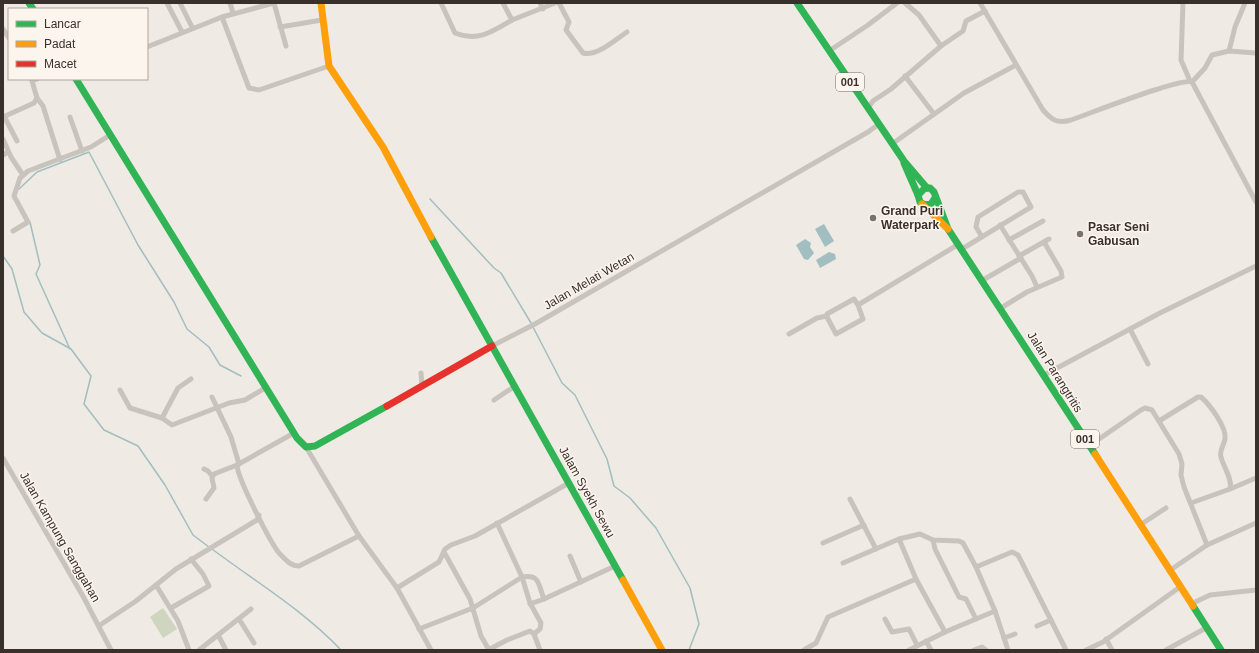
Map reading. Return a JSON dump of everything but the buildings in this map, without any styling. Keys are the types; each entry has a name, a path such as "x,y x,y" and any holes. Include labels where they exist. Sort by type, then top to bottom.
{"street":[{"path":"167,3 182,32"},
{"path":"180,3 192,27"},
{"path":"230,3 233,13"},
{"path":"148,47 192,27 233,13 274,3 286,46"},
{"path":"222,17 249,88 251,90 259,90 330,66 322,20 321,3"},
{"path":"441,3 455,33 463,36 484,36 512,20 555,3"},
{"path":"503,3 512,20"},
{"path":"540,3 543,9"},
{"path":"559,3 569,22 566,30 583,53 589,53 597,50 627,32"},
{"name":"001","path":"797,3 904,161 922,180 927,188 933,190 936,198"},
{"path":"829,51 868,25 897,3"},
{"path":"906,3 919,15 941,46"},
{"path":"980,3 1043,110 1050,118 1057,122 1071,120 1165,87 1191,82 1205,68 1212,55 1228,51 1256,53"},
{"path":"1183,3 1182,60 1191,82 1256,202"},
{"path":"1228,51 1235,27 1245,3"},
{"path":"868,108 873,101 891,89 941,46 963,31 966,21 984,11"},
{"path":"280,27 322,20"},
{"path":"892,144 964,93 1016,65"},
{"name":"Jalam Syekh Sewu","path":"330,66 383,147 424,224 662,650"},
{"path":"905,76 934,114"},
{"path":"33,80 36,98 43,106 60,160"},
{"path":"77,80 265,388 294,433 306,447 359,536 397,588 431,650"},
{"path":"17,141 3,116 34,103 36,98"},
{"path":"70,117 82,151"},
{"name":"Jalan Melati Wetan","path":"306,447 314,446 492,346 535,324 868,132 879,124"},
{"path":"14,231 28,222 14,196 23,175 34,168 82,151 110,135"},
{"path":"3,139 8,152 23,175"},
{"path":"3,155 8,152"},
{"name":"001","path":"904,161 918,195 918,200 922,204"},
{"path":"918,195 920,190 927,188"},
{"path":"858,306 961,247 982,237 1031,207 1022,191 978,217 976,228 982,237"},
{"path":"922,204 931,204 936,198"},
{"name":"Jalan Parangtritis","path":"936,198 948,229"},
{"name":"Jalan Parangtritis","path":"922,204 948,229 961,247 1221,650"},
{"path":"1010,240 1043,221"},
{"path":"1000,225 1032,276 1037,287"},
{"path":"983,280 1046,240 1061,271 1062,277 1037,287 1001,308"},
{"path":"1044,375 1158,314 1256,266"},
{"path":"789,334 817,318 826,316 854,299 863,319 838,334 826,316"},
{"path":"1130,329 1148,364"},
{"path":"421,373 422,385"},
{"path":"162,418 178,388 191,379"},
{"path":"494,400 515,386"},
{"path":"120,390 130,408 162,418 169,424 176,425 236,401 245,400 265,388"},
{"path":"212,397 232,437 243,482 278,551 288,562 296,566 306,563 359,536"},
{"path":"1159,421 1198,397 1203,398 1217,418 1225,433 1225,440 1220,453 1230,483 1230,489"},
{"path":"1089,446 1145,408 1152,410 1179,454 1182,464 1181,475 1207,545"},
{"path":"212,476 238,465 294,433"},
{"name":"Jalan Kampung Sanggahan","path":"3,458 100,625 111,650"},
{"path":"204,469 207,470 212,476 214,488 206,499"},
{"path":"3,472 10,470"},
{"path":"1191,503 1256,478"},
{"path":"397,588 439,562 444,552 451,545 471,538 569,483"},
{"path":"850,499 876,549"},
{"path":"1140,525 1166,508"},
{"path":"100,625 136,601 191,559 257,520 259,515"},
{"path":"497,523 522,577 530,604 541,625 540,629 534,634"},
{"path":"1169,571 1207,545 1256,523"},
{"path":"823,544 864,525"},
{"path":"843,562 899,539 920,534 933,540 959,541 963,543 976,566 995,612 1008,650"},
{"path":"899,539 916,579 945,632"},
{"path":"933,540 935,549 959,597 966,599 976,619"},
{"path":"444,552 463,584 473,608 481,636 488,650 527,631 534,634 540,650"},
{"path":"976,566 1012,552 1015,553 1018,556 1066,650"},
{"path":"570,556 581,582"},
{"path":"171,608 208,586 203,574 191,559"},
{"path":"530,604 615,566"},
{"path":"419,629 473,608 522,577 534,576 544,599"},
{"path":"804,650 816,643 828,617 916,579"},
{"path":"156,585 181,627 189,650"},
{"path":"1086,650 1096,646 1180,587"},
{"path":"1191,604 1210,595 1256,590"},
{"path":"199,650 251,609"},
{"path":"909,650 945,632 995,612"},
{"path":"239,619 254,643"},
{"path":"885,619 892,632 909,629 917,645"},
{"path":"1037,626 1051,620"},
{"path":"1166,650 1206,628"},
{"path":"1004,638 1015,634"},
{"path":"218,635 226,650"},
{"path":"1106,639 1112,650"},
{"path":"926,641 931,650"},
{"path":"974,650 982,647 986,650"}],"green space":[{"path":"163,608 177,629 163,638 150,617"}],"water":[{"path":"824,224 834,241 825,247 815,229"},
{"path":"805,239 811,243 810,247 814,253 808,260 804,259 796,245"},
{"path":"829,252 835,254 836,259 820,268 816,260"}],"waterway":[{"path":"19,189 37,172 89,152 138,245 174,302 187,329 209,347 220,365 241,376"},
{"path":"430,199 494,268 501,273 531,323"},
{"path":"30,222 40,265 36,274 70,349"},
{"path":"3,256 12,269 24,312 42,333 71,349 91,376 84,404 104,430 138,446 165,485 193,535 209,547"},
{"path":"533,327 562,383 575,395 607,459 614,486 630,498 656,528 690,588 699,624 689,650"},
{"path":"212,549 295,609 341,650"}],"traffic: fast":[{"path":"29,3 32,8"},
{"path":"797,3 904,161 927,188"},
{"path":"77,80 297,438 306,447 315,446 387,406"},
{"path":"904,163 918,195"},
{"path":"935,198 931,204 925,205 920,202 918,195 925,188 930,188 934,192 948,229 1095,454"},
{"path":"431,237 623,580"},
{"path":"1193,606 1221,650"}],"traffic: slow":[{"path":"321,3 329,66 383,147 431,237"},
{"path":"922,204 948,229"},
{"path":"1095,454 1193,606"},
{"path":"623,580 662,650"}],"traffic: jam":[{"path":"387,406 492,346"}],"place":[{"name":"Grand Puri Waterpark","path":"873,218"},
{"name":"Pasar Seni Gabusan","path":"1080,234"}]}
